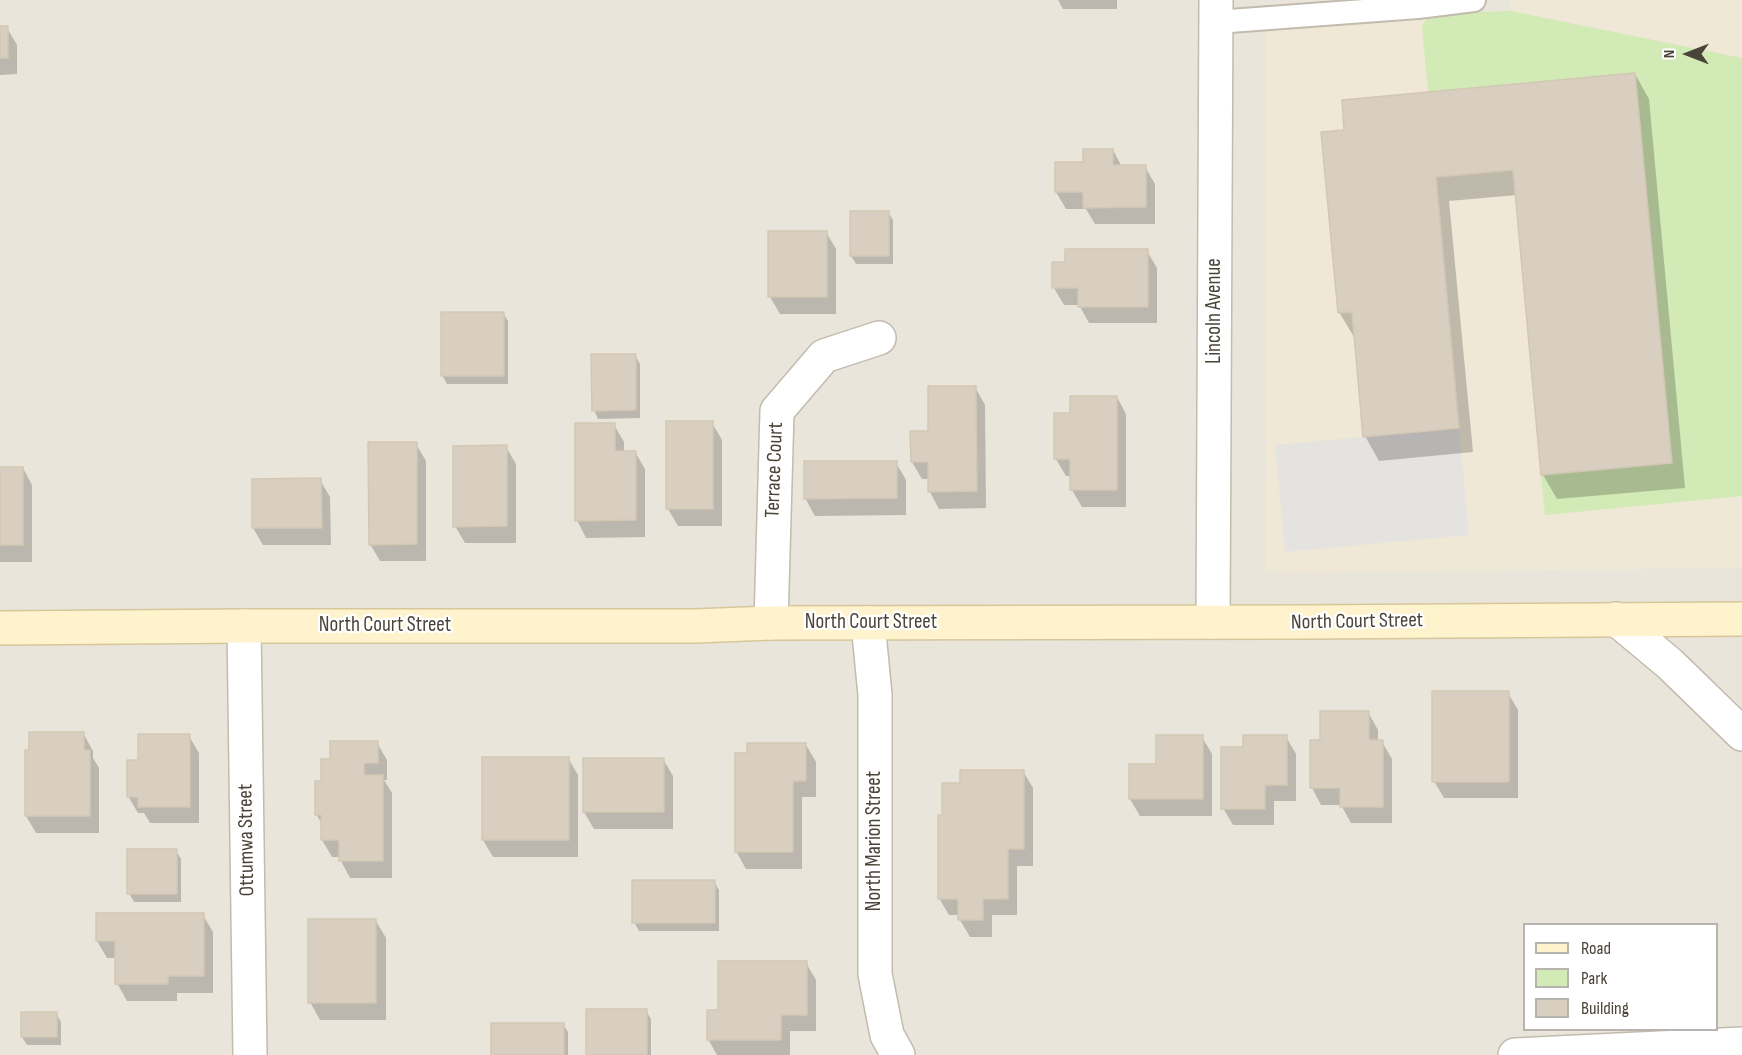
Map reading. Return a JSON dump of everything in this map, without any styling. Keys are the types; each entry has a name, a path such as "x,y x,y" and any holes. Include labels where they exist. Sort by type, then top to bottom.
{"main road":[{"name":"North Court Street","path":"0,628 1742,619"}],"street":[{"name":"Lincoln Avenue","path":"1213,622 1216,11"},
{"name":"Terrace Court","path":"771,623 777,411 824,356 879,338"},
{"path":"1616,619 1670,664 1742,734"},
{"name":"North Marion Street","path":"868,623 875,694 875,974 887,1035 898,1055"},
{"name":"Ottumwa Street","path":"244,626 250,1055"},
{"path":"1515,1055 1742,1044"}],"lane":[{"path":"1216,11 1418,8 1474,0"}],"shaded area":[{"path":"0,0 1742,0 1742,1055 0,1055"},
{"path":"1511,0 1742,0 1742,568 1265,573 1265,17 1511,11"},
{"path":"1459,428 1469,535 1285,552 1275,445"}],"green space":[{"path":"1511,11 1742,58 1742,496 1545,515 1541,475 1672,463 1636,73 1428,92 1422,27 1430,13"}],"building":[{"path":"0,26 8,26 8,58 0,58"},
{"path":"1635,73 1672,463 1541,475 1513,170 1436,177 1459,428 1363,437 1352,312 1338,313 1321,132 1344,130 1342,100"},
{"path":"1083,149 1113,149 1113,165 1146,165 1146,207 1083,208 1083,192 1055,192 1055,162 1083,162"},
{"path":"850,211 889,211 889,256 850,256"},
{"path":"768,231 827,231 827,297 768,297"},
{"path":"1065,249 1148,249 1148,307 1078,307 1078,288 1052,288 1052,262 1065,262"},
{"path":"441,312 504,312 504,376 441,376"},
{"path":"591,354 636,354 636,410 592,411"},
{"path":"928,386 976,386 977,491 928,492 928,462 911,462 910,431 928,431"},
{"path":"1070,396 1117,396 1117,490 1070,490 1070,459 1054,459 1054,413 1070,413"},
{"path":"666,421 713,421 713,509 666,509"},
{"path":"575,423 615,423 615,451 636,451 636,520 575,521"},
{"path":"368,442 417,442 417,544 369,545"},
{"path":"507,445 507,526 453,527 453,446"},
{"path":"804,461 897,461 897,498 804,499"},
{"path":"0,467 23,467 23,545 0,545"},
{"path":"321,478 322,528 252,528 252,479"},
{"path":"1432,691 1509,691 1509,782 1432,782"},
{"path":"1320,711 1369,711 1369,740 1383,740 1383,807 1340,807 1340,788 1310,788 1310,740 1320,740"},
{"path":"29,732 84,732 84,750 90,750 90,816 25,816 25,750 29,750"},
{"path":"138,734 190,734 190,807 138,807 138,797 127,797 127,760 138,760"},
{"path":"1156,735 1203,735 1203,799 1129,799 1129,764 1156,764"},
{"path":"1243,735 1287,735 1287,785 1265,785 1265,809 1221,809 1221,747 1243,747"},
{"path":"330,741 378,741 378,763 364,763 364,775 383,775 383,861 339,861 339,840 321,840 321,815 315,815 315,781 321,781 321,759 330,759"},
{"path":"747,743 806,743 806,781 793,781 793,852 735,852 735,753 747,753"},
{"path":"482,757 569,757 569,840 482,840"},
{"path":"583,758 664,758 664,812 583,812"},
{"path":"960,770 1024,770 1024,849 1008,849 1008,899 983,899 983,920 958,920 958,899 938,899 938,815 942,815 942,783 960,783"},
{"path":"127,849 177,849 177,894 127,894"},
{"path":"632,880 715,880 715,923 632,923"},
{"path":"96,913 204,913 204,976 168,976 168,984 115,984 115,941 96,941"},
{"path":"308,919 376,919 376,1003 308,1003"},
{"path":"718,961 807,961 807,1015 781,1015 781,1040 707,1040 707,1010 718,1010"},
{"path":"586,1009 647,1009 647,1055 586,1055"},
{"path":"21,1012 57,1012 57,1037 21,1037"},
{"path":"491,1023 564,1023 564,1055 491,1055"}]}
